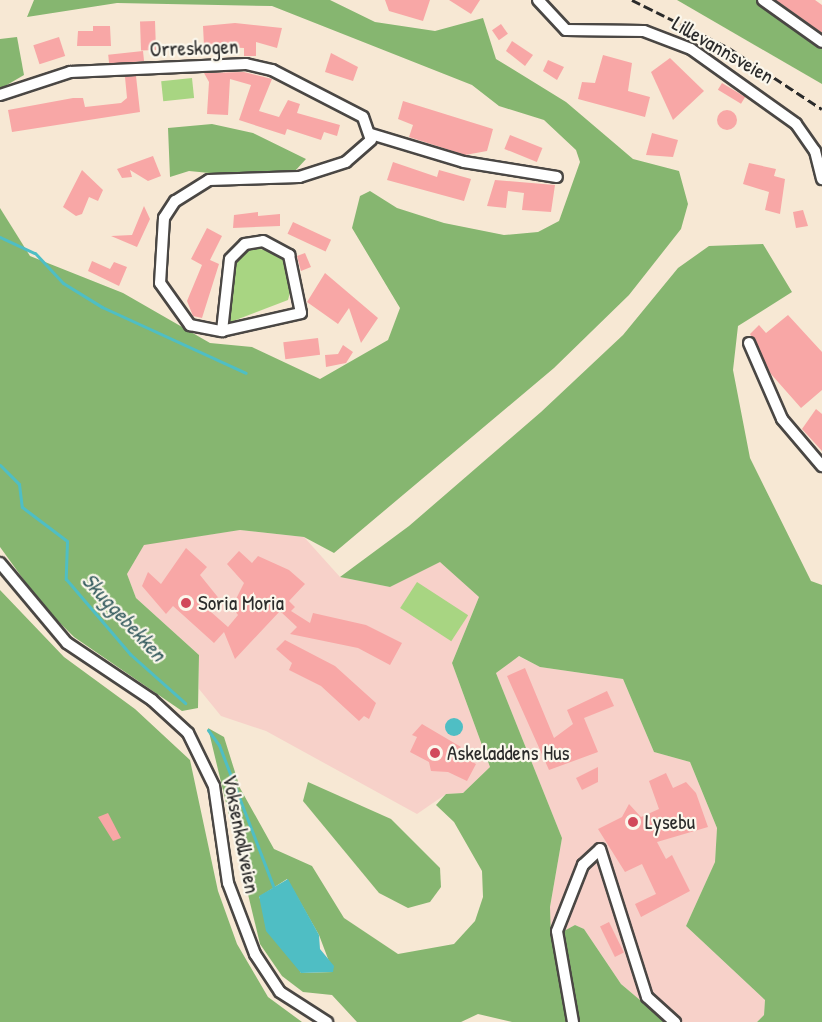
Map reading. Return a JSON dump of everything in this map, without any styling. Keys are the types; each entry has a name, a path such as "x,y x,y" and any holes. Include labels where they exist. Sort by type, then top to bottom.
{"street":[{"name":"Lillevannsveien","path":"538,0 566,30 644,31 691,49 796,124 815,151 822,179"},
{"path":"763,0 822,42"},
{"name":"Orreskogen","path":"0,94 70,72 246,64 272,70 363,117 372,134"},
{"path":"222,331 226,271 236,250 263,241 281,248 294,265 301,313 222,331 190,325 160,283 164,218 175,201 209,180 267,180 325,170 361,154 372,134 464,162 557,177"},
{"path":"749,343 782,419 822,466"},
{"name":"Voksenkollveien","path":"0,563 67,644 157,704 188,733 214,786 228,883 255,954 280,992 327,1022"},
{"path":"573,1022 557,932 583,865 600,849 624,933 647,997 675,1022"}],"shaded area":[{"name":"Soria Moria","path":"240,530 304,537 340,577 390,587 440,561 479,597 452,663 490,767 463,793 446,794 417,814 266,731 221,716 199,689 199,655 136,598 127,574 144,544"},
{"name":"Lysebu","path":"518,656 540,667 623,679 654,752 690,762 717,828 715,862 686,926 765,1000 764,1015 757,1022 666,1022 621,984 584,929 575,925 551,938 550,907 562,838 496,673"}],"green space":[{"path":"34,0 330,0 375,22 435,31 483,18 496,59 566,102 633,159 679,171 688,204 681,229 629,295 554,368 334,553 304,537 240,530 144,545 127,574 136,598 199,655 198,708 182,711 74,637 42,605 0,547 0,208 30,256 123,293 210,343 252,347 320,379 388,340 400,308 352,228 360,196 370,191 397,208 444,223 504,235 538,232 559,221 580,162 576,150 544,120 499,106 472,85 272,6 117,3 27,17"},
{"path":"677,0 757,0 822,48 822,84"},
{"path":"17,37 24,75 0,89 0,39"},
{"path":"192,78 194,98 163,101 161,81"},
{"path":"212,124 253,133 306,159 295,171 230,175 189,171 170,177 168,128"},
{"path":"763,244 792,292 738,326 733,370 750,458 811,581 822,585 822,1022 757,1022 764,1015 765,1000 686,926 715,862 717,828 690,762 654,752 623,679 540,667 519,656 496,673 562,838 550,907 551,938 575,925 584,929 621,984 666,1022 512,1022 478,1014 461,1022 357,1022 332,995 303,992 282,976 260,944 208,728 224,737 240,788 274,849 312,866 344,918 398,954 454,944 475,921 483,897 482,871 454,822 436,805 446,794 463,793 490,767 452,663 479,597 440,562 390,587 340,577 409,526 541,412 623,335 678,268 709,246","holes":["287,879 319,935 333,972 301,973 259,897"]},
{"path":"254,248 270,251 287,263 292,285 288,300 228,323 231,274 242,253"},
{"path":"417,582 468,615 451,641 400,608"},
{"path":"0,590 64,657 135,709 190,760 218,891 237,944 268,997 302,1022 0,1022"},
{"path":"308,782 391,819 440,868 441,887 430,902 408,908 379,893 303,801"}],"water":[{"path":"454,718 460,721 463,727 460,733 454,736 448,733 445,727 448,721"},
{"path":"288,879 319,935 320,949 334,966 333,972 301,973 266,931 259,896"}],"building":[{"path":"385,0 430,0 423,21 389,11"},
{"path":"449,0 480,0 471,14"},
{"path":"776,0 815,0 822,5 822,33"},
{"path":"155,21 156,50 141,51 140,22"},
{"path":"235,23 282,28 277,48 256,42 256,56 244,56 244,48 204,46 203,26"},
{"path":"501,24 508,34 499,40 492,30"},
{"path":"93,26 110,26 111,46 77,46 78,31 93,31"},
{"path":"59,37 65,56 40,64 33,45"},
{"path":"512,41 533,55 525,66 506,51"},
{"path":"143,51 144,61 109,65 108,55"},
{"path":"331,53 358,67 353,81 325,72"},
{"path":"603,55 632,63 628,91 650,97 645,117 578,99 582,82 595,83"},
{"path":"670,58 704,91 673,120 651,72"},
{"path":"548,60 564,67 557,80 543,71"},
{"path":"244,72 272,79 259,111 279,117 288,100 300,104 297,113 340,125 337,136 324,132 321,140 287,129 285,135 239,120 251,85 230,79 228,115 207,114 209,82 204,73"},
{"path":"136,76 140,112 12,132 8,110 73,98 83,98 85,107 121,103 127,98 125,77"},
{"path":"722,83 745,97 741,104 718,90"},
{"path":"403,101 493,129 487,151 465,155 409,137 413,125 398,119"},
{"path":"727,110 734,113 737,120 734,127 727,130 720,127 717,120 720,113"},
{"path":"652,133 678,140 673,157 646,155"},
{"path":"510,135 542,148 537,162 504,149"},
{"path":"153,156 161,176 148,181 130,170 132,177 122,178 117,169"},
{"path":"393,162 437,177 439,170 471,179 464,201 387,180"},
{"path":"749,163 776,169 774,176 785,179 780,214 765,210 769,192 743,184"},
{"path":"82,170 103,190 98,201 89,197 82,214 76,216 63,207"},
{"path":"495,180 555,185 551,212 522,210 524,193 508,191 506,208 487,206"},
{"path":"144,206 150,219 137,247 111,236 132,235"},
{"path":"803,210 808,226 796,228 793,212"},
{"path":"258,212 258,216 280,214 280,226 233,228 234,215"},
{"path":"293,222 331,240 326,252 288,234"},
{"path":"207,228 222,236 210,260 219,264 202,318 193,316 187,301 202,265 191,259"},
{"path":"305,253 311,267 301,271 297,256"},
{"path":"92,261 110,269 114,262 127,267 119,286 88,271"},
{"path":"325,273 378,318 361,343 349,308 338,324 307,302"},
{"path":"788,315 822,352 822,390 801,408 771,374 750,334 759,325 766,333"},
{"path":"318,338 320,355 285,359 283,342"},
{"path":"343,345 353,352 346,363 326,367 325,355 338,354"},
{"path":"816,409 822,414 822,451 802,429"},
{"name":"Soria Moria","path":"186,548 207,567 200,575 221,601 211,612 228,627 238,615 232,607 244,583 227,564 239,551 252,563 258,556 289,570 305,584 289,601 295,607 291,611 310,623 313,613 366,625 402,643 390,665 358,648 290,634 297,627 280,611 235,659 224,632 214,643 173,606 166,614 142,586 148,572 161,584"},
{"path":"285,640 335,666 376,703 369,719 364,716 359,721 321,686 289,670 292,663 276,649"},
{"path":"525,668 554,738 573,724 567,710 607,691 614,706 584,718 598,752 549,770 507,676"},
{"name":"Askeladdens Hus","path":"422,724 461,747 457,754 476,764 467,781 448,772 431,771 429,762 410,752 417,737 412,735"},
{"path":"598,767 598,782 582,790 576,778"},
{"path":"666,773 673,788 686,782 696,793 708,827 657,842 666,859 672,855 690,891 641,917 635,904 656,894 642,864 625,872 598,829 622,817 629,804 641,817 659,809 649,781"},
{"path":"108,813 121,838 113,841 98,817"},
{"path":"609,922 624,953 615,957 600,926"}],"waterway":[{"path":"0,237 35,253 63,283 102,307 246,373"},
{"name":"Skuggebekken","path":"0,465 19,484 22,507 67,541 66,579 130,654 185,703"},
{"name":"Skuggebekken","path":"208,730 219,745 274,888"}],"railway":[{"path":"632,0 729,48 822,109"}],"place":[{"name":"Soria Moria","path":"186,603"},
{"name":"Askeladdens Hus","path":"435,753"},
{"name":"Lysebu","path":"633,822"}]}
